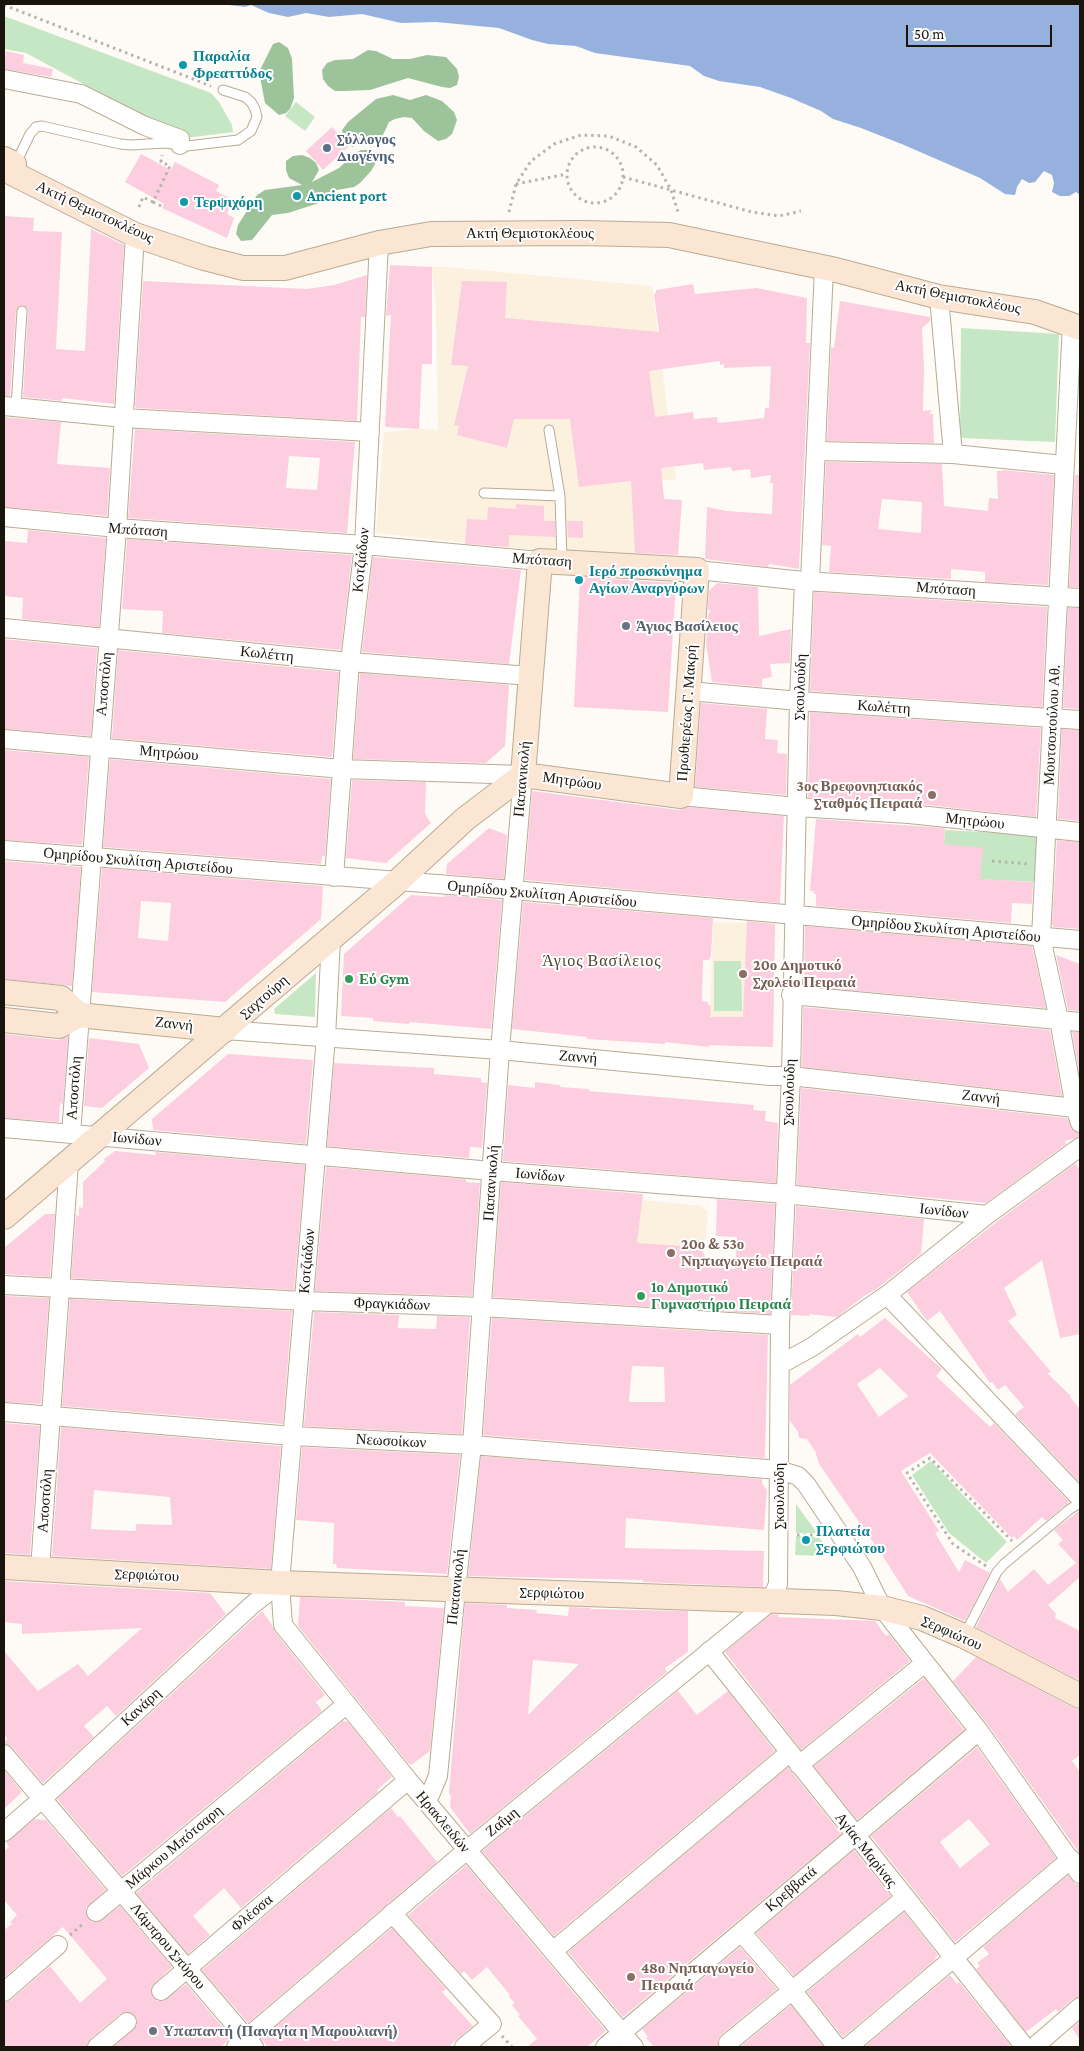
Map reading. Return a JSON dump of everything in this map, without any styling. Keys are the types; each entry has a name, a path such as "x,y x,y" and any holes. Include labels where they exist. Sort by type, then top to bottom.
{"street":[{"path":"4,79 80,94 145,126 180,139 180,145"},
{"name":"Ακτή Θεμιστοκλέους","path":"8,166 135,234 222,263 264,269 304,264 379,243 423,235 455,233 669,235 824,268 939,296 1035,312 1076,326"},
{"name":"Αποστόλη","path":"71,1134 90,858 117,528 135,234"},
{"name":"Κοτζιάδων","path":"334,877 350,662 364,545 379,243"},
{"name":"Σκουλούδη","path":"771,1601 778,1584 780,1324 791,1076 791,995 795,916 799,701 816,451 824,268"},
{"path":"939,296 953,454"},
{"name":"Μουτσοπούλου Αθ.","path":"1076,326 1064,465 1041,937 1078,1116"},
{"path":"10,407 124,418 370,432"},
{"path":"816,451 953,454 1064,465"},
{"name":"Μπόταση","path":"4,517 117,528 364,545 551,562 697,570 807,581 1080,598"},
{"name":"Παπανικολή","path":"427,1802 438,1776 472,1445 500,1050 530,676 551,562"},
{"name":"Πρωθιερέως Γ. Μακρή","path":"681,796 697,570"},
{"name":"Κωλέττη","path":"4,628 350,662 530,676"},
{"name":"Κωλέττη","path":"689,691 799,701 1080,720"},
{"name":"Μητρώου","path":"4,739 342,769 523,775 681,796 796,807 909,814 1080,832"},
{"name":"Σαχτούρη","path":"4,1217 331,939 397,882 465,819 523,775"},
{"name":"Ομηρίδου Σκυλίτση Αριστείδου","path":"4,850 513,890 1080,940"},
{"name":"Κοτζιάδων","path":"280,1583 326,1037 331,939"},
{"path":"4,992 61,998 79,1014 60,1026 4,1020"},
{"path":"791,995 1080,1022"},
{"name":"Ζαννή","path":"79,1014 225,1030 500,1050 770,1076 791,1076 1078,1116"},
{"name":"Ιωνίδων","path":"4,1128 492,1171 785,1194 987,1215"},
{"path":"781,1364 812,1347 887,1294 987,1215 1080,1147"},
{"name":"Αποστόλη","path":"40,1569 69,1163"},
{"name":"Φραγκιάδων","path":"4,1285 304,1301 482,1307 780,1324"},
{"path":"887,1294 1080,1498"},
{"name":"Νεωσοίκων","path":"4,1412 293,1436 472,1445 778,1470 798,1476 806,1484 862,1567 882,1608 978,1731 1071,1858 1080,1874"},
{"name":"Σερφιώτου","path":"4,1567 280,1583 771,1601 882,1608 922,1618 964,1636 1080,1696"},
{"name":"Ηρακλειδών","path":"280,1583 283,1625 408,1780 634,2047"},
{"name":"Κανάρη","path":"4,1832 252,1605 280,1583"},
{"name":"Ζαΐμη","path":"246,2044 392,1913 771,1601"},
{"name":"Αγίας Μαρίνας","path":"709,1652 1025,2047"},
{"path":"553,1951 794,1759 926,1663"},
{"name":"Μάρκου Μπότσαρη","path":"96,1912 346,1704"},
{"name":"Κρεββατά","path":"604,2047 978,1731"},
{"name":"Λάμπρου Σπύρου","path":"4,1754 186,1968 246,2044"},
{"name":"Φλέσσα","path":"161,1991 408,1780"},
{"path":"848,2047 1071,1858"},
{"path":"728,2043 905,1898"},
{"path":"392,1913 492,2024 464,2047"},
{"path":"741,1932 792,1990 837,2047"},
{"path":"4,1992 58,1945"},
{"path":"1034,2047 1080,2007"},
{"path":"97,2047 127,2022"}],"lane":[{"path":"8,166 36,127 53,128 120,144 165,143 180,145 238,140 251,132 257,117 251,102 245,97 223,90"},
{"path":"10,407 22,311"},
{"path":"549,430 560,496 551,562"},
{"path":"484,493 560,496"},
{"path":"964,1636 997,1572 1070,1509 1080,1503"}],"path":[{"path":"4,5 223,90"},
{"path":"508,217 516,184 531,161 554,144 581,135 609,136 636,147 657,165 678,208 681,223"},
{"path":"596,146 613,153 619,160 623,177 621,186 610,198 594,203 585,201 572,191 567,174 572,157 587,147 596,146"},
{"path":"153,202 170,166 161,162 162,157"},
{"path":"516,184 567,174"},
{"path":"623,177 763,214 788,215 801,211"},
{"path":"139,207 143,197 163,207"},
{"path":"992,861 1036,865"},
{"path":"997,1572 962,1552 953,1544 906,1473 930,1458 1021,1550"},
{"path":"778,1535 841,1535"},
{"path":"58,1945 96,1912"}],"shaded area":[{"path":"432,267 652,286 676,479 632,484 636,556 562,553 376,533 384,432 419,429 438,430 436,312"},
{"name":"20ο Δημοτικό Σχολείο Πειραιά","path":"713,922 775,924 774,991 771,991 772,1000 774,1000 773,1047 709,1045"},
{"path":"642,1200 702,1206 708,1212 703,1267 636,1250"}],"green space":[{"path":"4,16 211,93 219,102 232,125 233,132 186,138 26,53 4,49"},
{"path":"279,42 288,48 292,59 294,98 290,109 286,113 279,115 265,103 259,72 273,44"},
{"path":"368,50 376,51 393,59 410,59 427,55 446,57 457,69 459,77 457,85 450,88 442,87 408,78 370,90 335,91 328,86 323,79 322,70 327,63 335,60 353,59"},
{"path":"393,95 410,100 426,95 442,101 454,112 457,120 452,134 446,139 438,141 424,131 412,118 404,117 389,122 382,137 367,140 352,147 344,138 342,130 348,122 376,99"},
{"path":"296,102 315,117 305,131 285,116"},
{"path":"361,150 370,150 375,156 375,164 360,183 354,187 337,190 325,201 288,213 272,215 252,240 241,241 236,234 238,225 257,195 265,190 302,185 289,178 286,170 286,161 293,156 302,155 316,163 319,170 312,182 339,168"},
{"path":"961,328 1059,334 1055,442 960,438"},
{"path":"945,830 1038,835 1035,882 953,878 943,859"},
{"path":"714,961 741,961 742,1011 714,1011"},
{"path":"316,973 315,1017 275,1014 274,1009"},
{"path":"931,1461 1007,1542 986,1563 949,1533 912,1475"},
{"path":"796,1504 817,1533 796,1533"},
{"path":"796,1536 819,1537 829,1552 825,1556 795,1555"}],"water":[{"path":"221,4 1080,4 1080,195 1076,192 1069,196 1060,196 1052,192 1054,183 1052,175 1044,171 1035,182 1029,183 1022,179 1015,195 1005,194 980,178 904,145 833,119 821,111 791,98 760,87 719,81 704,76 690,66 595,53 576,46 548,44 499,28 436,22 401,23 362,14 329,17 306,13 288,17 269,13 251,5 245,7"}],"building":[{"path":"6,51 24,55 23,63 53,69 51,77 4,69"},
{"name":"Σύλλογος Διογένης","path":"332,127 349,146 323,170 306,151"},
{"path":"141,154 171,170 175,162 219,185 216,191 233,200 227,214 234,218 227,238 162,208 164,204 125,182"},
{"path":"4,216 34,218 33,231 62,232 56,349 85,351 91,229 124,245 114,404 62,398 62,401 23,397 28,311 23,305 19,306 16,311 10,396 4,396"},
{"path":"390,265 432,267 432,364 422,364 419,429 386,427 385,425 391,315 386,316"},
{"path":"367,275 365,317 361,317 357,421 137,408 135,406 143,281 307,289 334,285"},
{"path":"462,281 507,282 505,318 659,332 654,294 656,290 693,284 695,294 756,288 807,298 806,343 810,343 799,569 769,564 768,567 705,559 707,507 726,511 772,514 773,483 770,483 771,475 751,478 750,469 732,471 731,467 704,470 703,463 661,468 664,499 682,500 678,555 635,553 631,481 579,487 570,419 514,419 507,448 457,435 459,426 454,425 468,366 451,365","holes":["720,361 720,365 724,364 724,368 771,366 769,408 765,408 764,418 718,423 717,417 694,419 693,412 655,417 649,371"]},
{"path":"840,301 930,317 930,321 922,328 924,368 923,411 931,410 930,414 933,414 934,443 827,441 831,347 834,348"},
{"path":"4,417 61,422 57,464 110,468 107,516 4,507"},
{"path":"135,429 355,442 347,533 128,518","holes":["289,456 320,458 317,490 286,488"]},
{"path":"826,462 942,464 944,506 988,511 989,498 998,499 997,471 1054,475 1048,585 985,582 985,572 951,569 951,579 829,572 831,546 822,545","holes":["882,499 922,502 921,533 878,529"]},
{"path":"1075,475 1080,475 1080,587 1069,587"},
{"path":"516,504 544,506 544,521 555,521 555,537 509,535 509,547 465,544 467,519 487,520 488,507 516,509"},
{"path":"567,521 583,521 583,538 568,537"},
{"path":"28,530 106,538 99,627 22,619 23,598 4,596 4,541 27,543"},
{"path":"127,539 352,555 341,650 162,633 163,611 122,609"},
{"path":"373,557 521,570 509,664 362,652"},
{"name":"Άγιος Βασίλειος","path":"580,577 676,583 668,712 574,707"},
{"path":"717,583 758,587 759,636 791,629 790,663 770,664 772,677 762,679 762,687 712,682 706,644 708,615 710,611 708,609 709,591"},
{"path":"814,592 1047,607 1042,707 810,691"},
{"path":"1068,608 1080,608 1080,709 1063,708"},
{"path":"4,639 97,648 91,736 4,729"},
{"path":"118,650 339,672 332,757 112,738"},
{"path":"360,673 509,685 505,746 486,763 353,759"},
{"path":"701,703 767,709 765,739 778,740 777,753 787,754 786,795 695,787"},
{"path":"810,712 1041,728 1036,817 910,803 808,797"},
{"path":"1062,729 1080,730 1080,821 1058,819"},
{"path":"4,750 89,757 82,845 4,840"},
{"path":"110,759 331,779 325,856 322,856 321,864 103,847"},
{"path":"352,780 426,782 425,814 431,823 386,863 346,858"},
{"path":"532,791 679,810 688,807 784,816 780,903 525,880"},
{"path":"816,819 945,828 944,844 983,848 980,879 1033,882 1032,904 1012,903 1011,923 816,906 816,894 814,894 814,891 810,891"},
{"path":"489,828 507,835 504,879 446,874 447,864"},
{"path":"1057,840 1080,842 1080,929 1054,927 1052,924"},
{"path":"4,861 81,867 72,986 4,979"},
{"path":"102,868 323,886 321,919 225,1002 92,992","holes":["141,901 171,903 168,941 138,938"]},
{"path":"411,895 444,897 445,895 502,900 491,1029 373,1021 373,1018 341,1016 344,954"},
{"path":"523,902 713,918 711,957 709,960 703,960 702,1001 708,1002 708,1005 711,1006 710,1017 743,1017 747,921 775,924 773,1047 709,1045 709,1047 665,1042 665,1044 587,1039 587,1037 512,1029"},
{"path":"805,926 1032,946 1046,1008 804,986"},
{"path":"1056,955 1080,964 1080,1011 1068,1010"},
{"path":"803,1007 1050,1030 1062,1096 802,1067"},
{"path":"1072,1032 1080,1032 1080,1077"},
{"path":"4,1034 58,1040 68,1037 63,1104 60,1103 59,1122 4,1118"},
{"path":"89,1038 139,1044 149,1068 102,1108 84,1106"},
{"path":"228,1054 313,1060 306,1144 153,1130 152,1119"},
{"path":"334,1063 434,1068 434,1074 481,1078 481,1082 487,1083 482,1148 470,1147 469,1158 327,1146"},
{"path":"535,1082 560,1085 560,1087 589,1089 589,1091 754,1105 753,1110 766,1111 765,1121 778,1123 776,1183 503,1161 508,1085 535,1088"},
{"path":"801,1088 1067,1118 1073,1131 1080,1133 1080,1137 1065,1141 1066,1144 986,1203 797,1185"},
{"path":"115,1151 156,1155 155,1152 305,1165 294,1290 71,1278 76,1215 79,1216 79,1207 83,1208 83,1182 105,1161 104,1159"},
{"path":"1076,1163 1080,1171 1080,1334 1060,1338 1042,1260 1004,1288 1017,1315 1008,1321 1051,1372 1047,1373 1071,1396 1080,1409 1080,1483 1015,1414 1024,1407 1005,1385 998,1390 992,1382 990,1383 940,1311 927,1321 907,1292"},
{"path":"326,1167 466,1179 466,1182 480,1183 472,1296 315,1291"},
{"path":"501,1182 643,1194 637,1243 699,1247 712,1267 735,1269 737,1237 716,1236 717,1199 775,1204 770,1314 493,1297"},
{"path":"796,1206 924,1219 921,1254 837,1317 809,1314 810,1316 791,1315"},
{"path":"45,1214 55,1214 50,1277 4,1274 4,1248"},
{"path":"4,1296 49,1298 41,1404 4,1402"},
{"path":"70,1299 292,1311 283,1424 62,1406"},
{"path":"314,1312 399,1315 398,1328 436,1329 437,1316 470,1317 462,1434 304,1426"},
{"path":"492,1318 768,1335 764,1458 483,1435","holes":["632,1366 664,1367 665,1402 629,1402"]},
{"path":"885,1318 942,1369 936,1376 990,1427 994,1423 1069,1502 1046,1521 1042,1517 1017,1540 1014,1536 1012,1538 930,1453 901,1471 939,1531 935,1533 959,1572 965,1560 990,1573 965,1621 908,1596 819,1464 815,1451 807,1439 799,1438 798,1432 790,1421 790,1385 858,1334 860,1337","holes":["880,1368 908,1396 879,1417 857,1384"]},
{"path":"4,1423 40,1426 30,1555 4,1553"},
{"path":"61,1427 281,1446 271,1569 52,1556","holes":["94,1490 170,1497 172,1525 136,1524 136,1531 91,1529"]},
{"path":"302,1447 460,1455 447,1574 337,1568 336,1564 333,1564 334,1523 296,1520"},
{"path":"481,1456 762,1479 762,1483 767,1491 764,1530 626,1518 625,1548 764,1551 763,1587 643,1582 643,1580 468,1576"},
{"path":"1080,1510 1080,1577 1048,1605 1056,1614 1055,1618 1080,1631 1080,1681 976,1627 1000,1579 1008,1592 1034,1569 1048,1585 1076,1563 1058,1544 1063,1540 1054,1530"},
{"path":"4,1581 210,1593 226,1614 116,1716 107,1706 84,1726 94,1737 43,1783 12,1747 4,1744 7,1738 4,1734 4,1651 38,1691 78,1664 88,1676 142,1628 22,1634 22,1624 4,1622"},
{"path":"300,1597 405,1602 405,1606 444,1608 430,1751 411,1765 408,1763 298,1626"},
{"path":"465,1603 507,1605 507,1608 537,1610 536,1613 568,1616 569,1607 688,1611 688,1652 665,1668 667,1672 470,1834 450,1807 451,1796 449,1793","holes":["533,1660 579,1664 528,1715"]},
{"path":"262,1611 275,1632 325,1695 316,1702 322,1711 122,1876 57,1799"},
{"path":"771,1614 779,1615 778,1617 875,1621 886,1636 889,1634 910,1661 801,1750 725,1652"},
{"path":"976,1657 1080,1710 1080,1755 1072,1761 1080,1772 1080,1854 988,1725 953,1681"},
{"path":"924,1678 964,1730 857,1820 814,1766"},
{"path":"678,1691 697,1715 728,1691 775,1751 554,1936 482,1851"},
{"path":"343,1721 348,1722 392,1777 377,1790 378,1792 241,1908 224,1888 193,1916 210,1935 188,1954 136,1893"},
{"path":"977,1747 1056,1858 955,1942 871,1836","holes":["969,1819 990,1844 960,1868 940,1842"]},
{"path":"788,1767 841,1834 623,2017 568,1952"},
{"path":"4,1770 22,1792 4,1809"},
{"path":"391,1808 398,1817 400,1816 437,1862 248,2023 202,1970"},
{"path":"35,1819 46,1820 106,1890 86,1908 88,1918 92,1922 98,1922 120,1906 172,1967 151,1987 153,1997 157,2001 163,2001 186,1984 231,2037 221,2047 113,2047 137,2025 135,2015 126,2012 120,2014 90,2039 87,2047 4,2047 4,2002 11,2000 50,1966 80,2003 107,1979 63,1927 4,1978 4,1930 12,1924 10,1922 17,1915 4,1900 4,1851 9,1847 6,1842"},
{"path":"854,1850 891,1896 794,1976 756,1933"},
{"path":"466,1865 606,2031 587,2047 527,2047 537,2039 518,2016 520,2015 512,2005 515,2003 508,1996 510,1995 487,1967 472,1980 464,1971 461,1974 408,1915"},
{"path":"1068,1875 1075,1883 1080,1885 1080,1997 1073,1999 1058,2012 1056,2009 1026,2032 976,1969 980,1966 977,1963 989,1954 983,1947"},
{"path":"904,1912 938,1955 936,1959 843,2037 807,1992"},
{"path":"392,1928 446,1989 442,1992 473,2026 448,2047 268,2047 261,2039"},
{"path":"740,1947 777,1989 721,2035 718,2040 719,2047 654,2047 646,2038 648,2037 642,2029"},
{"path":"950,1975 957,1984 959,1982 1010,2045 1006,2047 864,2047"},
{"path":"791,2005 824,2047 740,2047"},
{"path":"1080,2021 1080,2040 1072,2028"}],"place":[{"name":"Παραλία Φρεαττύδος","path":"183,65"},
{"name":"Σύλλογος Διογένης","path":"327,148"},
{"name":"Ancient port","path":"297,196"},
{"name":"Τερψιχόρη","path":"184,202"},
{"name":"Ιερό προσκύνημα Αγίων Αναργύρων","path":"579,580"},
{"name":"Άγιος Βασίλειος","path":"626,626"},
{"name":"3ος Βρεφονηπιακός Σταθμός Πειραιά","path":"932,795"},
{"name":"20ο Δημοτικό Σχολείο Πειραιά","path":"743,974"},
{"name":"Εύ Gym","path":"349,979"},
{"name":"20ο & 53ο Νηπιαγωγείο Πειραιά","path":"671,1253"},
{"name":"1ο Δημοτικό Γυμναστήριο Πειραιά","path":"641,1296"},
{"name":"Πλατεία Σερφιώτου","path":"806,1540"},
{"name":"48ο Νηπιαγωγείο Πειραιά","path":"631,1977"},
{"name":"Υπαπαντή (Παναγία η Μαρουλιανή)","path":"153,2031"}],"district":[{"name":"Άγιος Βασίλειος","path":"602,961"}]}
